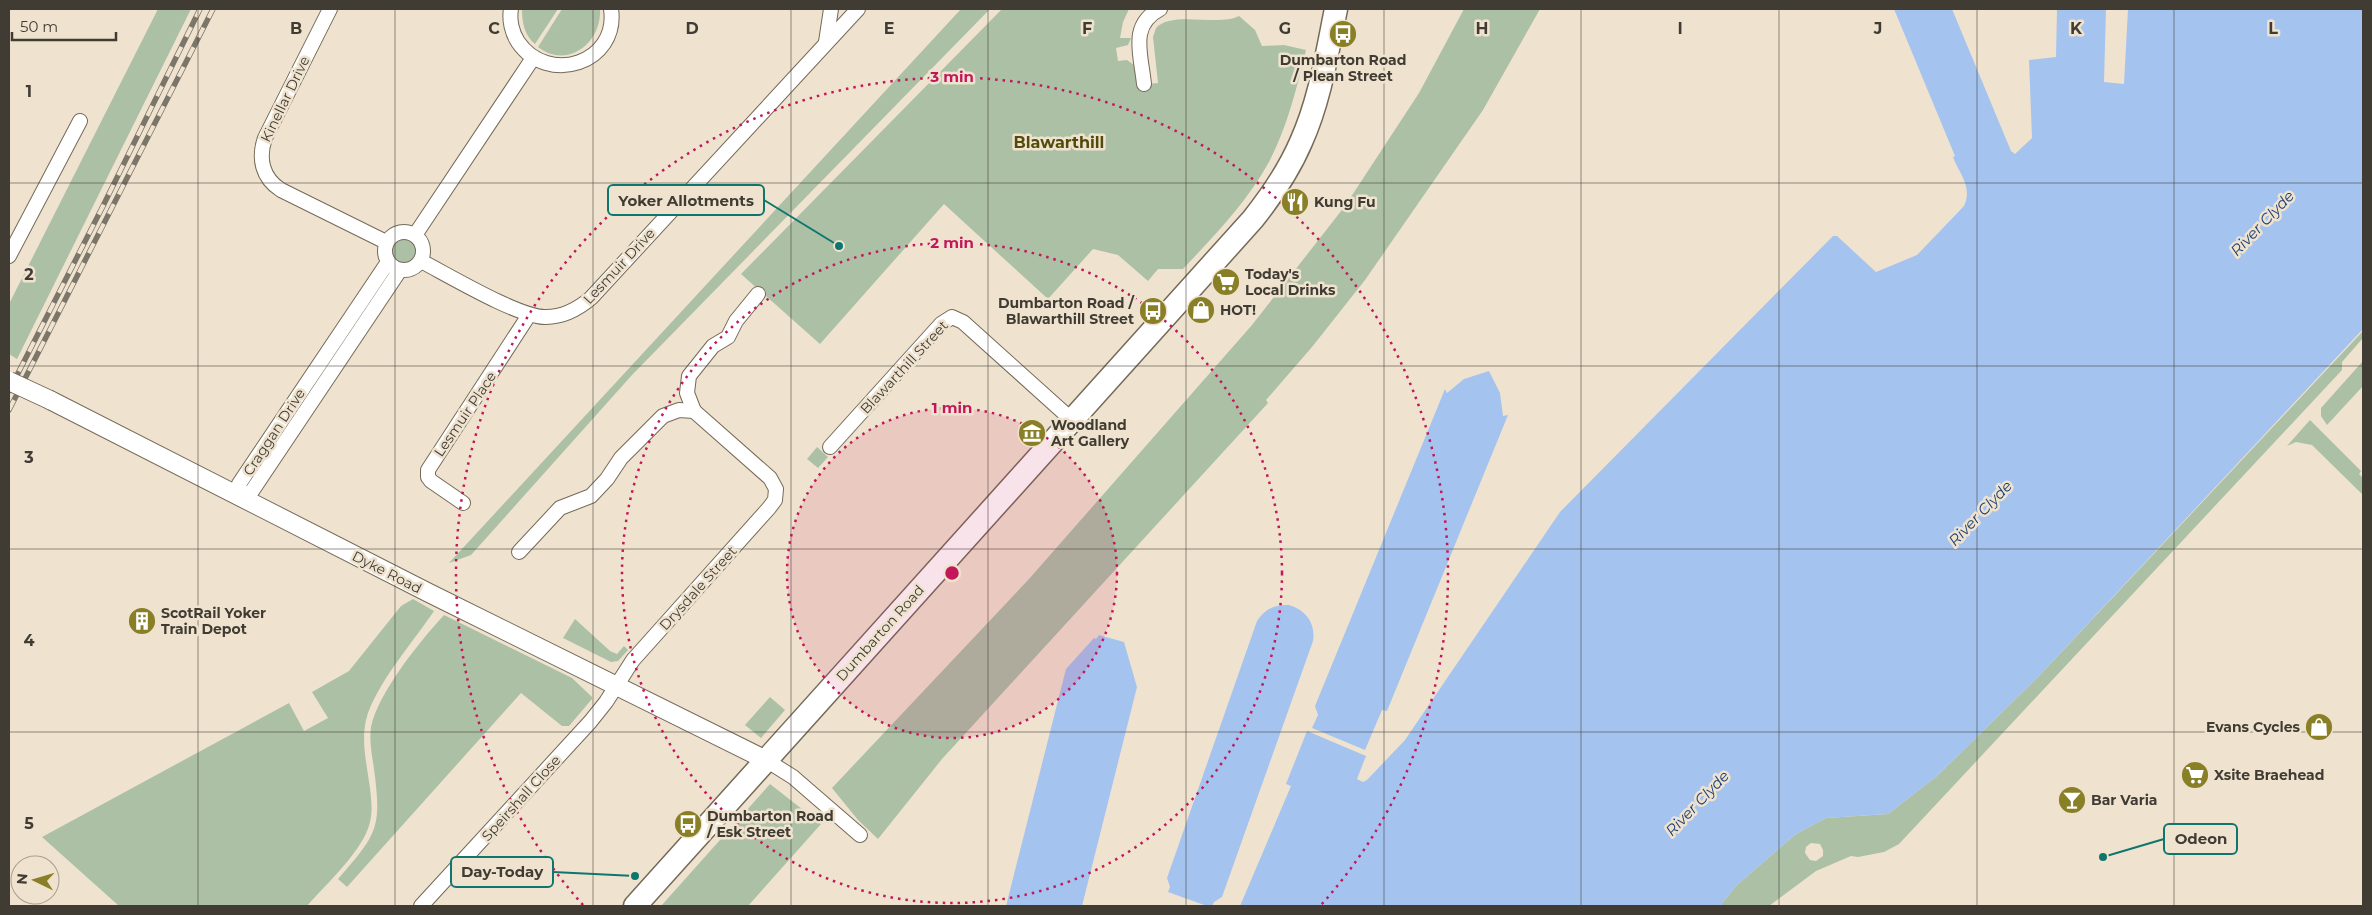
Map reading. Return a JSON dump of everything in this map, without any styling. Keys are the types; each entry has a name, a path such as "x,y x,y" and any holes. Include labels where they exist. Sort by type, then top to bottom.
{"main road":[{"name":"Dumbarton Road","path":"636,906 1072,420 1226,252 1280,184 1307,126 1323,70 1336,9"}],"street":[{"name":"Kinellar Drive","path":"330,9 265,138 261,152 262,164 271,182 281,190 386,242"},
{"path":"511,9 511,25 523,50 533,58 546,64 560,66 574,65 587,59 598,50 606,39 611,26 611,9"},
{"path":"826,43 831,9"},
{"name":"Lesmuir Drive","path":"421,261 529,315 544,318 564,315 573,311 591,298 858,9"},
{"path":"1144,84 1140,30 1150,14 1160,9"},
{"path":"415,235 533,58"},
{"path":"9,256 80,121"},
{"path":"405,231 415,235 424,250 421,261 412,269 400,270 388,262 384,252 386,242 399,232 405,231"},
{"name":"Craggan Drive","path":"388,262 239,484 241,498 252,491 400,270"},
{"path":"519,552 560,508 591,496 607,479 621,458 663,416 679,410 694,411 686,393 689,376 713,346 728,337 736,321 758,294"},
{"name":"Lesmuir Place","path":"463,503 431,481 428,477 428,470 529,315"},
{"name":"Blawarthill Street","path":"830,447 941,324 952,317 963,322 1072,420"},
{"name":"Dyke Road","path":"9,380 419,588 766,760"},
{"name":"Drysdale Street","path":"616,686 633,660 764,514 774,500 776,488 770,478 694,411"},
{"name":"Speirshall Close","path":"421,906 590,722 616,686"},
{"path":"766,760 793,777 860,835"}],"green space":[{"path":"158,9 191,9 17,359 9,354 9,304"},
{"path":"522,9 558,9 535,44 528,37 524,28"},
{"path":"562,9 600,9 599,21 589,42 571,54 561,55 549,53 538,47"},
{"path":"961,9 990,9 632,375 471,555 449,563"},
{"path":"1002,9 1129,9 1123,22 1120,38 1131,38 1128,45 1116,48 1118,61 1127,60 1134,65 1137,85 1158,83 1153,37 1156,28 1163,23 1173,20 1219,20 1239,16 1255,30 1262,46 1284,45 1306,50 1286,121 1269,162 1240,205 1183,269 1158,269 1148,281 1118,255 1093,249 1048,299 944,204 820,344 741,274"},
{"path":"1464,9 1540,9 1483,110 1365,280 1312,347 1266,400 1268,403 942,759 878,839 858,820 832,788 1029,579 1252,325 1345,206 1419,93"},
{"path":"404,238 413,242 417,251 413,260 404,264 395,260 391,251 395,242"},
{"path":"2363,331 2363,338 2342,362 2342,370 1899,844 1884,852 1858,857 1851,856 1816,871 1769,906 1720,906 1736,886 1796,834 1826,818 1888,814 1937,776 2039,676","holes":["1811,843 1820,844 1823,856 1816,861 1810,860 1805,853 1806,847"]},
{"path":"2363,361 2363,386 2327,425 2321,416 2321,408"},
{"path":"2310,420 2361,471 2359,474 2363,478 2363,495 2312,445 2296,442 2287,446"},
{"path":"817,447 828,457 818,468 807,459"},
{"path":"413,599 434,611 386,678 371,706 366,720 364,745 372,809 370,822 360,844 352,855 307,906 119,906 42,837 289,703 304,731 328,718 312,692 349,671 401,606"},
{"path":"444,615 572,678 592,699 569,726 562,726 521,693 347,887 338,879 369,840 374,830 376,818 376,789 370,738 375,713 401,668"},
{"path":"575,619 610,651 617,654 624,646 628,650 618,661 611,662 563,638"},
{"path":"770,697 785,710 761,738 745,725"},
{"path":"770,784 821,824 748,906 661,906"}],"water":[{"name":"River Clyde","path":"1894,9 1952,9 2011,151 2015,154 2032,138 2029,60 2056,57 2057,9 2106,9 2104,82 2124,84 2128,9 2363,9 2363,329 2039,676 1937,776 1888,814 1826,818 1796,834 1736,886 1720,906 1240,906 1291,786 1286,784 1307,731 1366,756 1357,779 1363,782 1367,780 1405,740 1560,512 1833,236 1837,236 1876,272 1917,255 1964,206 1967,192 1964,180"},
{"path":"1489,371 1500,393 1503,416 1508,415 1387,711 1382,710 1365,750 1312,728 1318,715 1315,706 1445,389 1447,393 1464,379"},
{"path":"1279,605 1289,605 1300,610 1308,618 1313,629 1313,641 1222,897 1214,902 1212,906 1207,906 1168,892 1170,887 1167,878 1257,621 1263,613 1271,608"},
{"path":"1099,635 1124,642 1137,687 1082,906 1006,906 1066,669"}],"railway":[{"path":"9,391 200,9"},
{"path":"9,410 213,9"}],"place":[{"name":"Dumbarton Road / Plean Street","path":"1343,34"},
{"name":"Kung Fu","path":"1295,202"},
{"name":"Yoker Allotments","path":"839,246"},
{"name":"Today's Local Drinks","path":"1226,282"},
{"name":"HOT!","path":"1201,310"},
{"name":"Dumbarton Road / Blawarthill Street","path":"1153,311"},
{"name":"Woodland Art Gallery","path":"1032,433"},
{"name":"ScotRail Yoker Train Depot","path":"142,621"},
{"name":"Evans Cycles","path":"2319,727"},
{"name":"Xsite Braehead","path":"2195,775"},
{"name":"Bar Varia","path":"2072,800"},
{"name":"Dumbarton Road / Esk Street","path":"688,824"},
{"name":"Odeon","path":"2103,857"},
{"name":"Day-Today","path":"635,876"}],"district":[{"name":"Blawarthill","path":"1059,142"}]}
